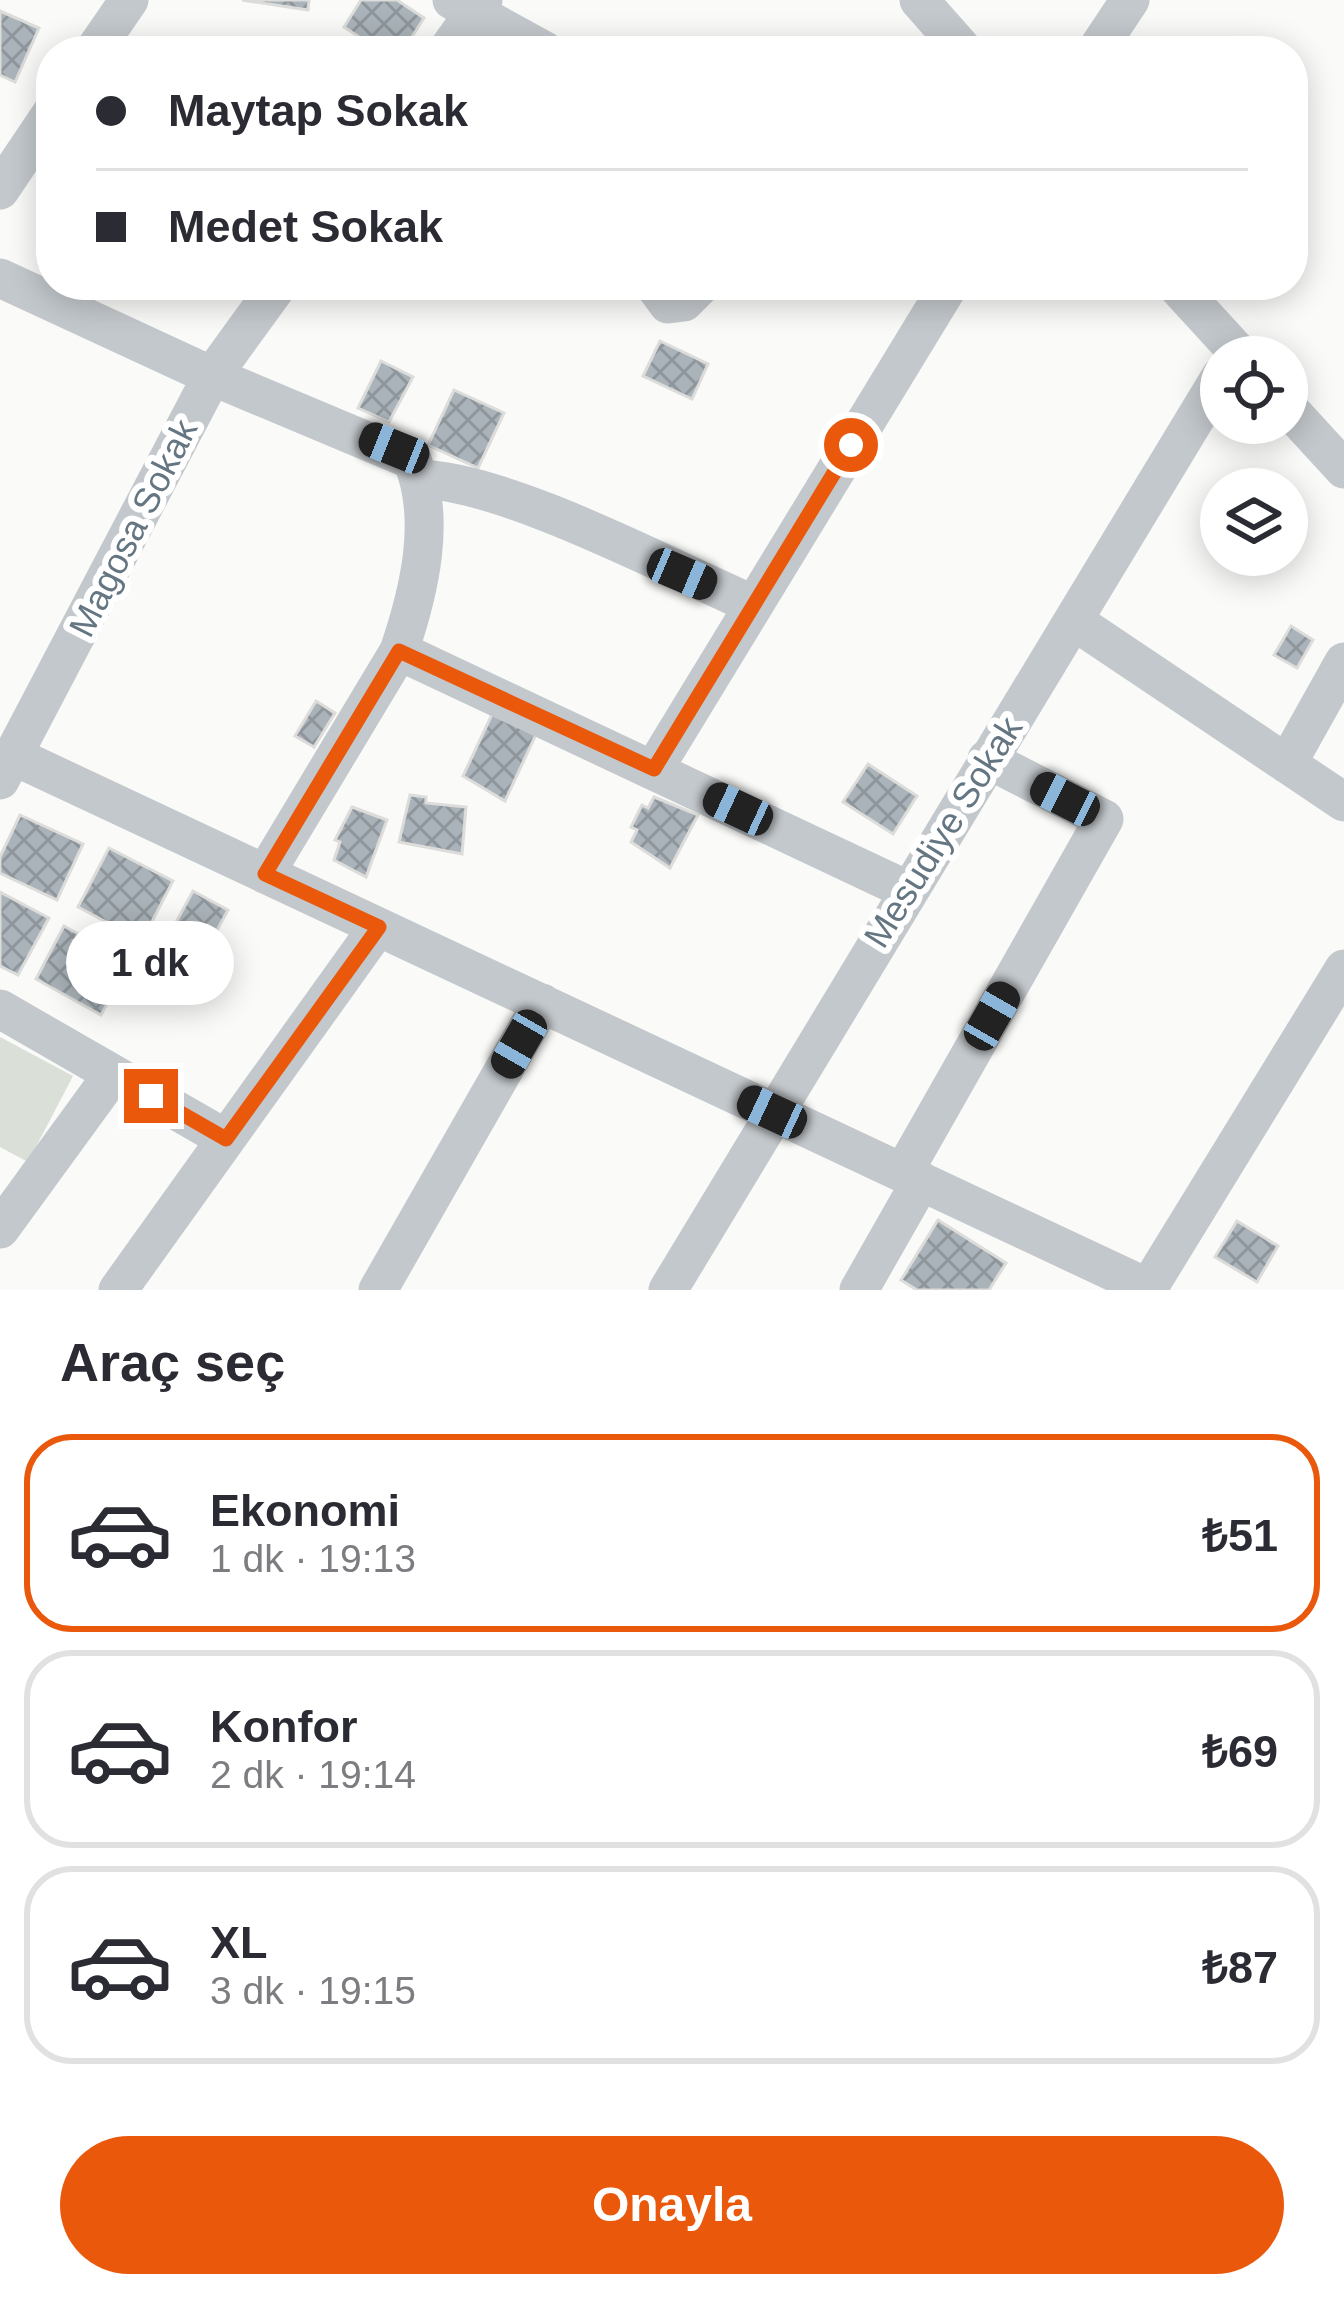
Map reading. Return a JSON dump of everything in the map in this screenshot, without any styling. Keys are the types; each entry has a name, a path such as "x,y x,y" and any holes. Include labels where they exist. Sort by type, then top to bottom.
{"street":[{"path":"104,36 129,0"},
{"path":"919,0 951,36"},
{"path":"1106,36 1130,0"},
{"path":"454,36 470,5 521,36"},
{"path":"0,190 36,136"},
{"path":"0,278 36,295"},
{"path":"48,300 416,469 506,499 754,604"},
{"name":"Magosa Sokak","path":"7,768 212,376 267,300"},
{"path":"654,769 940,300"},
{"path":"1187,300 1215,336"},
{"name":"Mesudiye Sokak","path":"668,1290 1200,414"},
{"path":"1308,429 1344,469"},
{"path":"265,874 399,651 424,522 416,469"},
{"path":"1074,621 1344,802"},
{"path":"399,651 907,890"},
{"path":"1287,764 1344,662"},
{"path":"859,1290 912,1177 1104,819 987,759"},
{"path":"7,768 265,874 1147,1289 1344,969"},
{"path":"118,1290 379,927"},
{"path":"378,1290 542,1004"},
{"path":"0,1010 226,1139"},
{"path":"0,1229 113,1074"}],"shaded area":[{"path":"0,1037 73,1076 28,1162 0,1147"}],"building":[{"path":"242,0 309,0 308,10"},
{"path":"361,0 397,0 424,18 413,36 358,36 344,27"},
{"path":"0,11 39,28 15,82 0,75"},
{"path":"660,341 708,364 692,399 643,376"},
{"path":"381,361 413,377 389,422 358,408"},
{"path":"454,390 504,413 478,468 428,445"},
{"path":"1291,626 1313,640 1297,668 1274,655"},
{"path":"316,701 335,713 314,747 295,736"},
{"path":"495,708 539,728 505,801 463,776"},
{"path":"868,764 917,796 893,834 843,802"},
{"path":"410,795 426,797 426,803 466,807 462,854 399,842"},
{"path":"654,797 698,815 670,868 631,842 637,830 631,827 642,805 648,808"},
{"path":"352,807 387,820 366,877 334,860 340,842 335,840"},
{"path":"20,815 83,844 57,900 0,873 0,857"},
{"path":"109,848 173,881 142,941 78,907"},
{"path":"193,891 228,910 202,958 167,939"},
{"path":"0,892 49,918 18,975 0,966"},
{"path":"64,926 130,962 101,1015 36,979"},
{"path":"938,1220 1006,1263 989,1290 917,1290 901,1280"},
{"path":"1237,1221 1278,1246 1257,1282 1215,1257"}],"route":[{"path":"151,1096 226,1139 379,927 265,874 399,651 654,769 851,445"}]}
